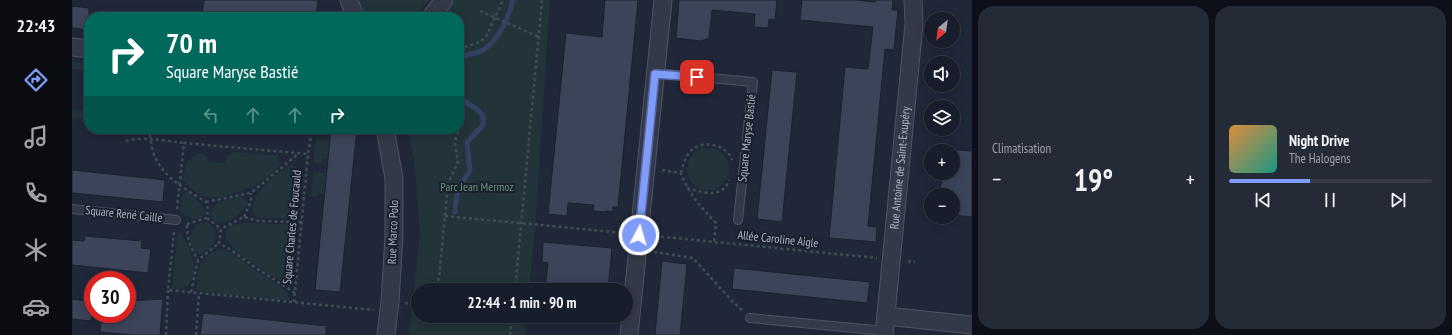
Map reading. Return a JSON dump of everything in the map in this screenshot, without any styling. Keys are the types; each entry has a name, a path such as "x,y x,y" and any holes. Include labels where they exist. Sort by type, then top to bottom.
{"street":[{"path":"349,0 353,12"},
{"path":"435,12 444,0"},
{"path":"629,335 662,0"},
{"name":"Rue Antoine de Saint-Exupéry","path":"885,328 914,24 913,0"},
{"path":"72,47 84,48"},
{"name":"Rue Marco Polo","path":"386,134 394,178 394,236 386,335"},
{"path":"885,328 972,325"}],"lane":[{"name":"Square Maryse Bastié","path":"655,74 753,82 738,220"},
{"name":"Square René Caille","path":"72,209 176,220"},
{"path":"750,318 885,328"}],"path":[{"path":"464,47 480,42 486,37 497,18 503,0"},
{"path":"516,283 542,0"},
{"path":"480,10 539,37"},
{"path":"150,134 153,151 158,164 169,177 179,185 206,202 208,209 207,218"},
{"name":"Square Charles de Foucauld","path":"294,302 311,134"},
{"path":"436,283 439,279 448,184 458,162 455,144 457,134"},
{"name":"Square Charles de Foucauld","path":"126,141 132,139 150,139 308,154"},
{"path":"166,335 168,290 184,143"},
{"path":"714,242 716,223 695,201 687,188 681,173 685,159 694,148 701,145 716,146 723,149 732,158 732,166"},
{"path":"206,202 251,194 298,153"},
{"path":"646,167 681,173"},
{"path":"687,188 703,193 719,192 727,186 731,174"},
{"path":"221,229 244,217 251,201 251,194"},
{"path":"445,216 521,223 638,243 693,258 732,301 750,318"},
{"path":"244,217 259,221 302,222"},
{"path":"176,220 187,225 207,218"},
{"path":"207,218 221,229"},
{"path":"187,225 187,237 198,260"},
{"path":"191,292 198,260 220,243 221,229"},
{"name":"Allée Caroline Aigle","path":"638,243 714,242 915,262"},
{"path":"220,243 295,293"},
{"name":"Square Charles de Foucauld","path":"168,290 388,312"},
{"path":"196,335 199,293"},
{"path":"510,335 511,323"}],"green space":[{"path":"359,0 430,0 418,12 363,12"},
{"name":"Parc Jean Mermoz","path":"453,0 550,0 535,230 530,283 415,283 420,234 414,159 408,134 464,134 464,12 443,12"},
{"path":"72,62 84,63 84,70 72,69"},
{"path":"72,110 84,111 84,119 72,118"},
{"path":"316,139 330,140 328,160 322,159 322,162 315,163 313,161"},
{"path":"704,148 712,148 720,151 726,157 729,169 726,181 720,187 712,190 704,190 696,187 690,181 687,173 687,165 690,157 696,151"},
{"path":"234,152 277,156 280,165 267,178 257,184 235,194 214,198 202,196 183,181 187,164 192,157 201,153 207,156 207,161 225,163 227,155"},
{"path":"288,166 294,166 302,174 300,192 293,192 291,210 299,211 298,218 258,218 254,215 253,208 258,194 269,181"},
{"path":"313,172 327,173 324,193 319,193 319,195 313,197 311,195"},
{"path":"187,192 198,201 205,210 206,213 202,218 190,218 180,210 182,193"},
{"path":"241,197 246,199 248,203 238,216 223,222 213,221 211,210 214,206 224,200"},
{"path":"207,222 212,226 216,236 213,245 204,253 199,255 195,251 190,239 192,231 199,223"},
{"path":"252,223 297,225 291,287 253,264 228,241 225,235 232,225"},
{"path":"178,231 188,247 194,267 193,276 190,283 183,288 172,289"},
{"path":"218,250 232,252 257,272 279,285 288,293 290,298 289,301 198,291 197,280 199,270 205,257"},
{"name":"Parc Jean Mermoz","path":"411,317 411,323 526,323 525,335 409,335"}],"building":[{"path":"204,0 318,0 317,12 203,12"},
{"path":"605,0 638,0 618,207 613,207 613,212 593,211 594,205 568,203 567,216 548,214 566,33 602,37"},
{"path":"679,0 777,0 775,20 769,19 768,28 754,27 755,14 712,10 709,38 701,41 676,38"},
{"path":"802,0 856,0 875,2 876,0 893,0 892,10 898,10 894,50 885,49 868,226 877,227 876,242 829,238 845,67 868,69 873,27 800,20"},
{"path":"72,6 89,8 89,12 84,12 84,29 72,28"},
{"path":"772,70 797,72 782,222 757,219"},
{"path":"331,134 356,134 340,292 315,290"},
{"path":"960,150 972,151 972,217 960,216 960,188 941,188 941,180 960,180"},
{"path":"72,170 165,180 163,202 72,193"},
{"path":"85,236 142,241 141,248 151,249 148,273 72,265 72,240 84,241"},
{"path":"543,242 612,248 609,283 546,283 548,263 542,262"},
{"path":"662,261 687,264 680,335 655,335"},
{"path":"734,268 870,282 867,303 732,289"},
{"path":"72,299 84,301 84,320 72,319"},
{"path":"163,299 160,335 132,335 100,332 101,323 136,323 136,300"},
{"path":"203,313 326,326 326,335 200,335"}],"waterway":[{"path":"464,56 483,50 489,46 498,35 506,21 513,0"},
{"path":"455,212 458,190 470,171 467,142 483,125 483,116 477,109 464,101"}],"route":[{"path":"639,235 655,74 697,77"}]}
